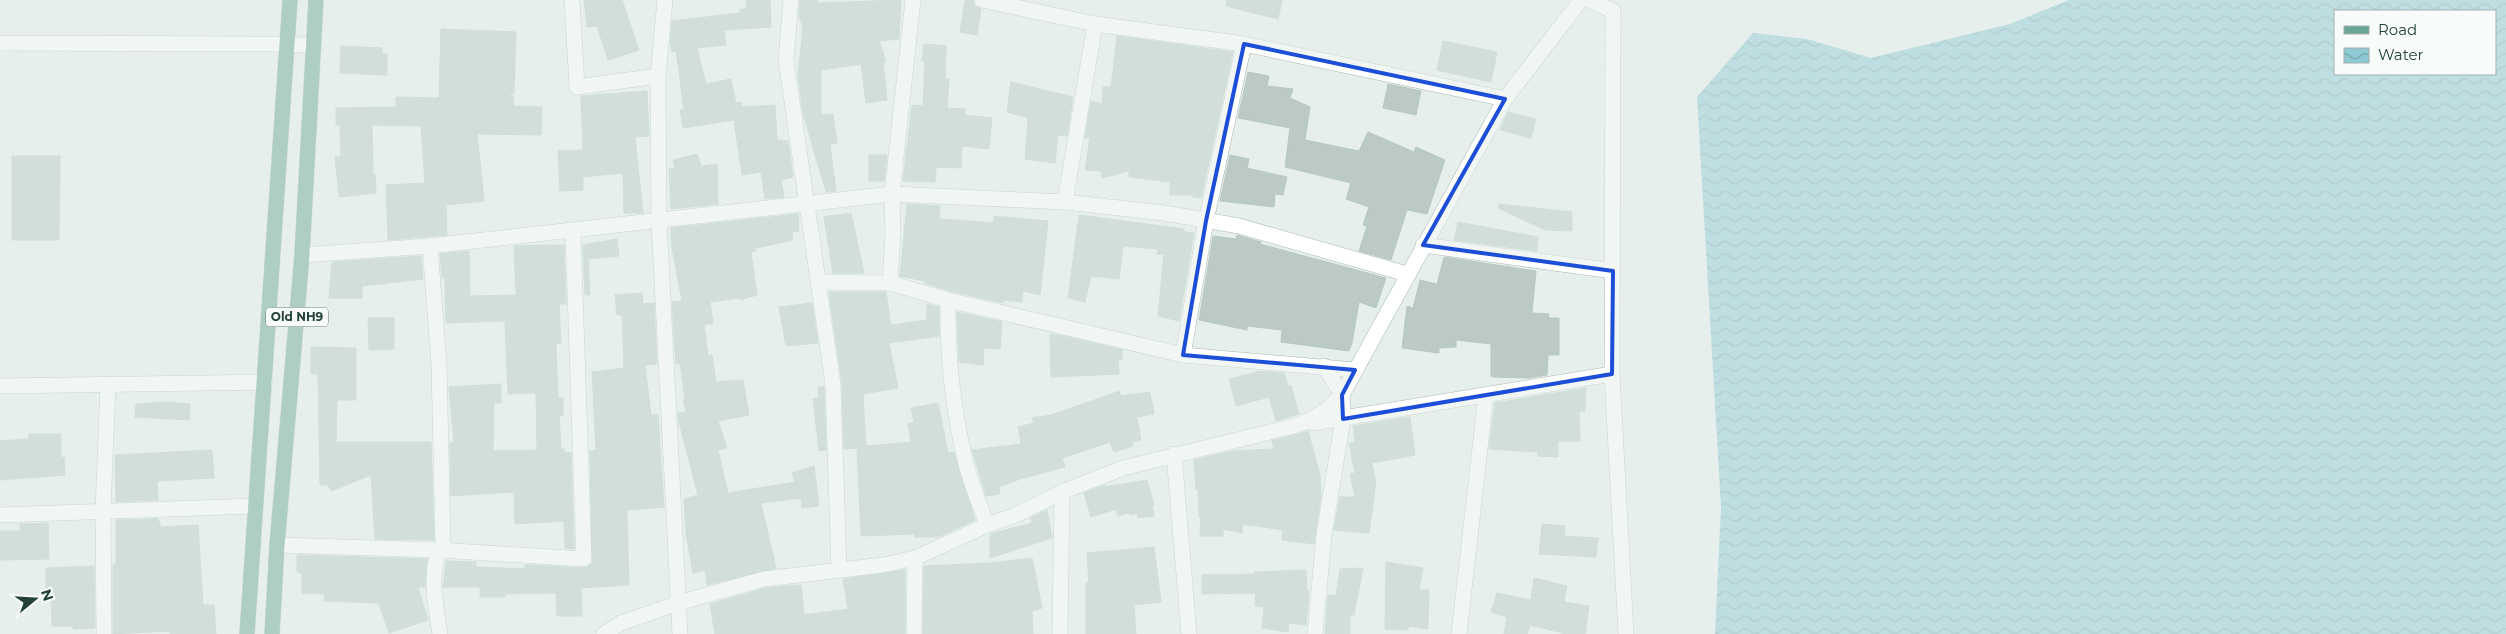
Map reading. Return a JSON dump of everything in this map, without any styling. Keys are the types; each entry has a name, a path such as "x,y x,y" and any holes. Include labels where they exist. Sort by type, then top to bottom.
{"main road":[{"name":"Old NH9","path":"247,634 290,0"},
{"name":"Old NH9","path":"272,634 277,545 302,255 316,0"}],"street":[{"path":"572,0 578,87 658,76"},
{"path":"665,0 658,76 659,221 680,634"},
{"path":"791,0 786,60 833,384 839,570"},
{"path":"890,283 893,234 892,194 913,0"},
{"path":"982,0 1095,24 1244,44 1505,99"},
{"path":"1294,426 1312,420 1327,411 1342,396 1407,274 1505,99 1581,0"},
{"path":"1589,0 1613,11 1612,374 1626,634"},
{"path":"1065,202 1095,24"},
{"path":"0,43 287,44 314,46"},
{"path":"1183,355 1206,221 1244,44"},
{"path":"302,255 430,246 892,194 1065,202 1164,213 1239,226 1407,274"},
{"path":"277,545 439,550 584,559 573,231"},
{"path":"1423,245 1613,270"},
{"path":"430,246 439,364 443,544 435,561 435,602 440,634"},
{"path":"818,282 890,283 948,300 1183,355 1355,370"},
{"path":"948,300 947,343 957,415 966,464 987,525"},
{"path":"1315,634 1324,535 1343,418 1342,396 1324,366"},
{"path":"604,634 621,623 678,603 764,579 883,565 915,558 987,525 1016,515 1062,492 1123,468 1174,454 1294,426 1612,374"},
{"path":"0,386 265,382"},
{"path":"104,634 103,511 108,384"},
{"path":"1459,634 1486,395"},
{"path":"1174,454 1189,634"},
{"path":"1060,634 1062,492"},
{"path":"0,516 255,506"},
{"path":"914,634 915,558"}],"highlighted area":[{"path":"1244,44 1505,99 1423,245 1613,271 1612,374 1343,419 1342,395 1355,370 1183,355 1206,221"}],"water":[{"path":"2069,0 2506,0 2506,634 1715,634 1721,507 1697,97 1753,33 1807,39 1871,58 2010,24"}],"building":[{"path":"584,0 622,0 639,50 608,60 597,26 587,27"},
{"path":"746,0 770,0 771,27 724,30 726,45 697,48 706,84 731,79 736,103 741,102 742,107 775,105 777,140 788,141 793,177 781,180 784,197 765,199 761,172 742,175 734,120 683,128 680,110 684,109 676,51 672,52 670,42 672,21 740,13 740,9 747,9"},
{"path":"800,0 818,0 817,3 901,0 899,39 879,41 886,62 883,63 887,100 866,103 861,64 821,70 821,115 833,114 837,143 830,144 836,191 826,192 803,113 798,76 803,26 799,16"},
{"path":"965,0 973,0 975,7 981,9 977,35 960,32"},
{"path":"1227,0 1282,0 1278,19 1226,6"},
{"path":"441,29 516,32 514,93 506,96 514,96 513,106 542,107 541,135 477,134 484,201 446,205 447,235 388,240 386,185 425,183 421,126 372,125 373,175 375,174 376,193 339,197 335,157 341,157 340,125 336,125 336,108 396,107 396,97 439,98"},
{"path":"1117,36 1233,52 1201,198 1193,197 1193,195 1170,195 1170,182 1129,177 1129,171 1102,178 1101,171 1085,170 1090,138 1085,138 1091,101 1102,104 1103,87 1111,87"},
{"path":"1443,41 1497,52 1491,82 1437,70"},
{"path":"924,44 946,46 945,79 949,79 947,108 965,109 965,115 992,118 989,149 962,146 961,168 936,167 935,182 903,181 912,105 923,106 925,61 922,61"},
{"path":"341,46 382,48 382,54 387,54 387,75 340,73"},
{"path":"1248,72 1269,76 1267,86 1293,89 1290,98 1310,107 1305,140 1359,151 1368,132 1414,152 1416,147 1445,160 1427,214 1407,210 1391,260 1359,251 1367,226 1363,225 1369,207 1346,199 1351,183 1285,167 1290,128 1238,118"},
{"path":"1011,82 1073,97 1067,136 1058,135 1055,163 1025,159 1028,118 1007,112"},
{"path":"1388,84 1421,91 1416,115 1383,108"},
{"path":"647,91 649,136 635,137 643,213 624,213 623,173 583,177 583,190 560,191 558,151 583,150 581,96"},
{"path":"1508,112 1536,119 1531,138 1500,130"},
{"path":"697,154 701,166 717,164 718,204 671,209 669,169 675,169 673,160"},
{"path":"869,155 887,155 884,181 869,181"},
{"path":"1230,155 1249,159 1247,168 1287,177 1283,195 1275,194 1274,207 1220,201"},
{"path":"12,156 60,156 59,240 12,240"},
{"path":"907,204 940,206 939,219 994,223 994,216 1048,221 1040,295 1023,291 1022,302 1003,300 1003,303 950,291 925,283 924,281 900,276"},
{"path":"1499,204 1572,212 1572,231 1545,230 1498,208"},
{"path":"851,213 864,273 833,273 824,217"},
{"path":"798,214 799,231 792,232 793,240 756,248 756,251 751,252 757,295 740,300 740,298 710,302 713,323 704,325 708,356 712,355 716,382 743,380 749,415 718,421 727,448 718,450 728,493 795,482 792,473 814,466 819,506 802,508 801,498 761,503 776,568 707,585 705,570 693,573 686,533 684,499 698,495 678,413 686,412 683,400 685,399 680,363 676,364 672,302 682,301 672,248 671,228"},
{"path":"1079,215 1184,229 1184,232 1194,233 1179,321 1158,316 1164,254 1157,254 1158,249 1123,246 1119,279 1091,276 1085,302 1068,298"},
{"path":"1458,222 1538,237 1537,251 1454,240"},
{"path":"1237,235 1261,242 1260,244 1386,278 1376,308 1359,302 1349,351 1281,342 1282,330 1247,326 1247,330 1199,320 1213,236 1236,239"},
{"path":"617,239 619,256 588,259 590,295 585,295 583,245"},
{"path":"564,245 566,304 559,304 561,343 556,343 558,398 563,398 563,415 559,416 561,449 564,449 565,453 571,452 574,549 565,548 564,521 515,524 514,492 451,496 450,443 454,443 449,387 501,384 501,403 494,403 493,451 537,450 536,393 508,394 505,321 446,323 445,278 442,278 440,254 469,251 470,296 516,295 514,246"},
{"path":"421,256 423,279 362,286 362,298 329,298 332,262"},
{"path":"1444,257 1536,271 1532,313 1549,314 1548,318 1559,318 1559,355 1548,355 1547,375 1529,378 1491,376 1491,344 1456,340 1456,347 1439,348 1439,353 1402,348 1407,306 1413,308 1420,280 1437,284"},
{"path":"829,292 886,292 891,325 927,320 927,304 939,307 939,336 889,343 898,388 863,394 866,446 911,442 908,424 914,422 911,408 938,403 948,453 954,452 975,520 938,537 915,537 914,534 861,536 857,448 844,449 842,383"},
{"path":"642,293 643,304 654,303 657,364 645,365 651,415 658,415 664,507 627,510 629,585 581,588 582,616 557,616 556,593 505,594 505,597 480,597 480,587 443,587 446,561 476,562 476,567 525,569 525,565 583,568 592,564 590,451 596,450 592,372 624,368 622,315 617,315 615,295"},
{"path":"812,303 818,343 786,346 779,307"},
{"path":"957,312 1002,322 1000,349 984,348 983,365 959,362"},
{"path":"368,318 394,318 394,349 369,350"},
{"path":"1050,335 1058,335 1122,350 1122,359 1118,359 1119,374 1051,377"},
{"path":"311,347 356,348 356,400 337,400 336,442 431,442 434,540 375,539 371,475 331,491 328,485 320,485 318,374 311,374"},
{"path":"1261,371 1284,373 1288,386 1291,386 1299,414 1276,421 1269,397 1236,406 1229,379"},
{"path":"818,387 824,387 826,450 819,451 813,399 819,398"},
{"path":"1586,388 1585,411 1579,411 1580,441 1558,441 1558,457 1538,456 1538,452 1489,449 1495,403"},
{"path":"1120,391 1120,396 1150,392 1154,414 1137,417 1141,440 1132,442 1133,446 1114,452 1110,442 1062,458 1065,467 1020,479 999,487 1000,494 986,496 972,450 1021,444 1018,427 1034,423 1032,418 1051,415"},
{"path":"168,402 190,404 189,420 135,417 136,404"},
{"path":"1410,417 1415,455 1372,463 1376,483 1369,533 1334,530 1340,497 1355,497 1350,474 1355,473 1349,443 1355,442 1353,426"},
{"path":"1308,431 1320,475 1321,496 1314,544 1282,540 1283,530 1243,524 1242,533 1223,529 1223,536 1200,536 1201,517 1199,517 1194,460 1232,451 1274,449 1272,441"},
{"path":"29,434 61,434 61,458 64,457 65,475 0,480 0,441 29,439"},
{"path":"212,450 214,478 157,481 158,500 116,502 115,455"},
{"path":"1147,480 1154,505 1152,506 1154,516 1138,518 1137,513 1130,515 1129,513 1118,516 1116,509 1091,517 1084,493 1105,485 1105,487"},
{"path":"1047,510 1052,538 990,558 990,534 1032,523 1031,518"},
{"path":"158,519 161,527 198,525 203,605 214,605 216,634 170,634 170,631 113,634 113,565 116,565 116,520"},
{"path":"48,523 49,559 0,560 0,531 20,531 20,524"},
{"path":"1542,524 1565,526 1564,536 1598,538 1596,557 1539,554"},
{"path":"1154,547 1161,602 1134,605 1136,634 1086,634 1086,583 1089,583 1087,553"},
{"path":"297,555 427,559 425,587 418,587 428,620 389,633 379,603 324,601 325,594 302,593 302,573 297,572"},
{"path":"1032,558 1042,608 1032,611 1033,634 923,634 924,566 990,563"},
{"path":"1386,562 1423,568 1419,590 1429,590 1428,629 1408,626 1408,630 1385,629"},
{"path":"94,566 95,628 73,629 73,626 52,626 51,595 46,595 46,568"},
{"path":"1363,568 1354,615 1350,615 1350,634 1325,634 1328,595 1336,596 1340,569"},
{"path":"905,570 905,634 715,634 710,604 766,588 801,585 804,615 848,609 843,579"},
{"path":"1306,570 1307,591 1309,591 1306,625 1289,623 1288,632 1262,628 1264,607 1255,606 1256,593 1202,594 1202,575 1255,574 1254,572"},
{"path":"1534,578 1567,586 1564,602 1589,606 1585,634 1567,634 1530,625 1527,634 1504,634 1507,617 1491,612 1497,593 1531,600"}]}
